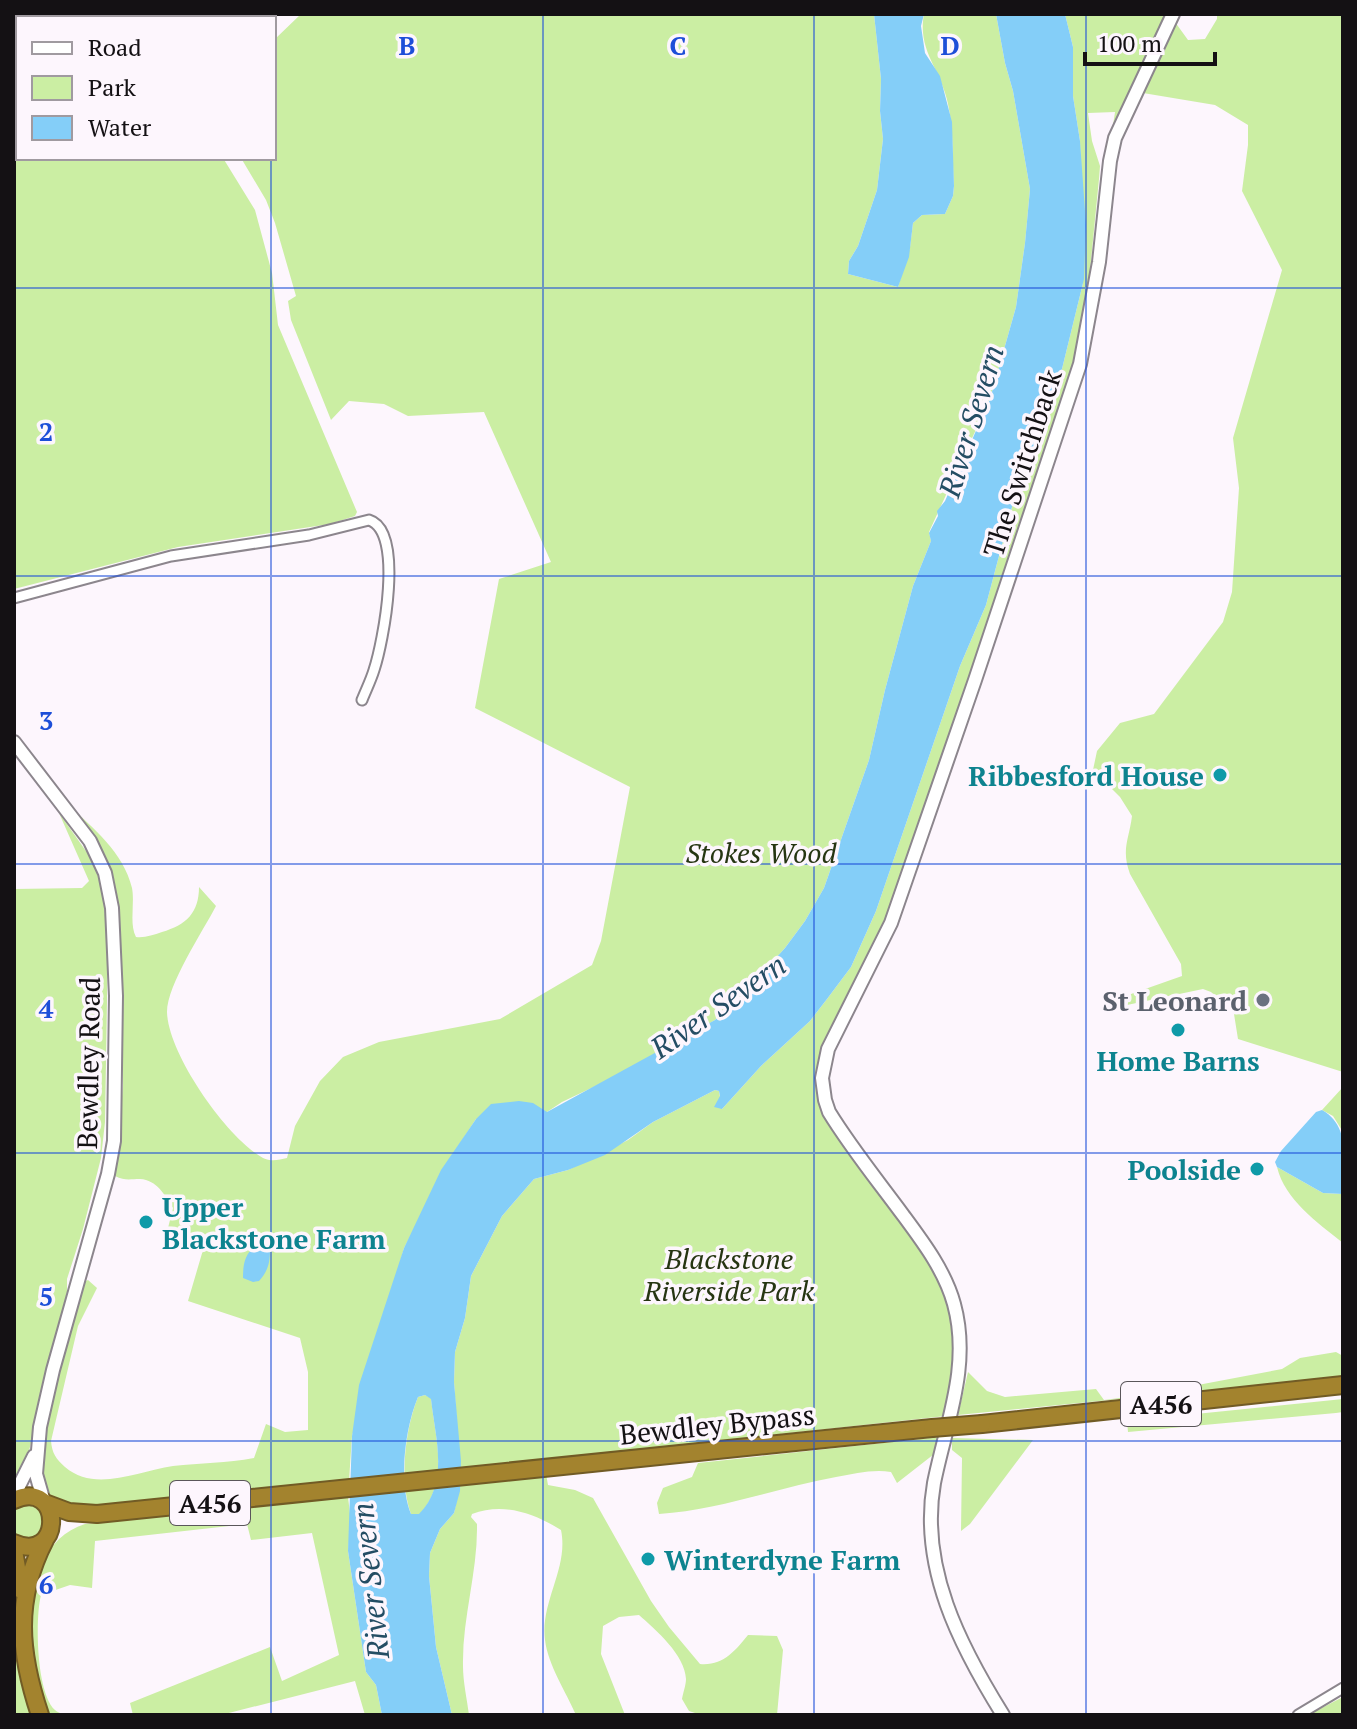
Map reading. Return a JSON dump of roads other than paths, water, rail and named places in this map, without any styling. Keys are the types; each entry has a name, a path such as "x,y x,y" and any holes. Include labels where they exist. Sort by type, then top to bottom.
{"highway":[{"name":"Bewdley Bypass","path":"44,1503 69,1512 97,1514 1342,1385"},
{"name":"A456","path":"14,1498 32,1497 44,1503"},
{"path":"23,1603 33,1565 52,1522 44,1503"},
{"name":"Bewdley Bypass","path":"46,1538 70,1524 97,1514"},
{"name":"A456","path":"14,1543 28,1547 46,1538"},
{"path":"14,1551 23,1603 25,1660 40,1715"}],"main road":[{"name":"The Switchback","path":"1003,1715 985,1686 947,1608 933,1555 930,1525 932,1499 960,1367 960,1334 954,1303 928,1249 843,1134 825,1100 822,1078 828,1049 891,923 1080,364 1097,276 1115,138 1173,14"},
{"name":"Bewdley Road","path":"14,742 100,858 112,908 116,996 116,1096 111,1159 53,1370 36,1453 37,1485 44,1503"},
{"name":"Bewdley Road","path":"14,1498 36,1453"}],"street":[{"path":"14,598 171,556 309,535 369,520 378,524 385,540 389,575 381,644 362,700"},
{"path":"1298,1715 1343,1688"}],"water":[{"path":"874,14 924,14 921,26 925,53 940,76 952,122 953,196 945,214 922,215 913,223 909,257 898,287 848,274 849,261 858,246 877,190 883,139"},
{"name":"River Severn","path":"996,14 1065,14 1073,47 1073,96 1080,141 1086,225 1084,279 1061,373 1036,450 1017,488 986,605 960,666 876,911 851,967 810,1021 761,1066 722,1109 714,1107 720,1096 719,1091 715,1090 653,1122 605,1155 534,1179 502,1216 471,1276 465,1318 455,1352 460,1491 454,1513 440,1529 430,1553 429,1576 436,1647 452,1715 382,1715 376,1685 366,1672 348,1551 352,1436 359,1385 404,1248 441,1170 476,1119 491,1104 533,1103 547,1112 715,1020 736,1002 785,948 824,888 869,760 913,586 931,541 929,533 990,399 1016,307 1030,189","holes":["425,1395 431,1399 438,1459 435,1488 419,1514 411,1514 404,1471 407,1439 418,1397"]},
{"path":"1322,1110 1332,1117 1342,1136 1343,1194 1323,1193 1277,1167 1275,1162 1316,1112"},
{"path":"257,1244 270,1249 270,1258 262,1277 253,1282 243,1278 244,1268 247,1255"}],"place":[{"name":"Ribbesford House","path":"1220,775"},
{"name":"St Leonard","path":"1263,1000"},
{"name":"Home Barns","path":"1178,1030"},
{"name":"Poolside","path":"1257,1169"},
{"name":"Upper Blackstone Farm","path":"146,1222"},
{"name":"Winterdyne Farm","path":"648,1559"}],"park label":[{"name":"Stokes Wood","path":"761,852"},
{"name":"Blackstone Riverside Park","path":"729,1274"}]}
